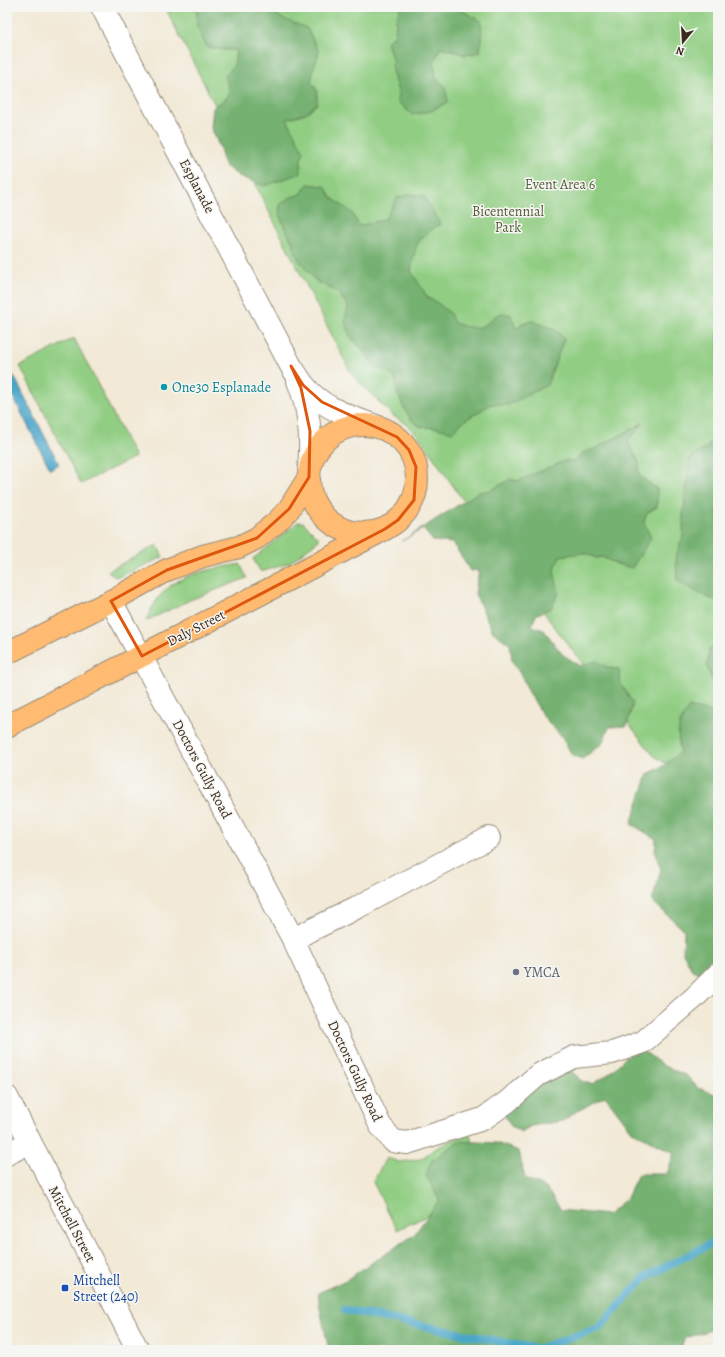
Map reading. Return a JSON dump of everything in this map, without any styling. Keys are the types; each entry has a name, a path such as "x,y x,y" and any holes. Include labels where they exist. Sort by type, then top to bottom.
{"main road":[{"name":"Daly Street","path":"7,654 111,601 167,570 204,556 238,547 258,538 278,521 289,509 309,472 313,457 321,444 329,436 341,429 353,425 367,425 381,428 397,437 409,450 416,467 417,484 414,500 401,517 385,529 7,726"},
{"name":"Daly Street","path":"309,472 309,485 314,502 326,518 339,528 353,532 367,533 385,529"}],"street":[{"name":"Esplanade","path":"102,7 303,385 322,402 381,428"},
{"name":"Esplanade","path":"292,366 301,388 310,431 311,451 309,472"},
{"name":"Doctors Gully Road","path":"111,601 293,938 380,1125 393,1141 407,1143 483,1119 507,1102 538,1075 574,1058 612,1052 644,1042 695,997 718,974"},
{"path":"293,938 356,908 489,838"},
{"name":"Mitchell Street","path":"7,1097 138,1350"},
{"path":"7,1154 30,1142"}],"highlighted area":[{"path":"291,366 303,385 322,402 397,437 409,450 416,467 414,500 398,520 385,529 142,656 111,601 167,570 257,538 289,509 309,477 310,431 301,388"}],"green space":[{"name":"Bicentennial Park","path":"165,7 718,7 718,799 653,755 562,637 487,535 420,438 408,425 393,416 352,375"},
{"path":"194,7 269,7 281,18 307,28 319,52 311,82 317,90 317,104 306,113 287,119 304,152 301,159 301,173 264,186 240,177 224,165 220,148 211,128 213,108 228,97 229,88 225,76 234,65 236,50 223,50 207,47 197,27 197,14"},
{"path":"401,7 456,7 481,21 482,37 480,52 464,55 441,47 434,61 436,78 445,86 448,102 431,111 412,115 397,101 398,92 392,71 392,59 387,42 395,34 396,19"},
{"path":"308,184 325,186 331,197 352,213 359,226 385,219 397,198 410,194 424,196 440,224 418,243 414,254 411,271 428,298 435,301 450,313 454,323 473,328 488,323 496,315 505,313 511,315 516,329 522,323 533,321 556,330 564,339 547,385 508,405 491,404 464,421 452,432 437,428 421,427 411,420 397,392 395,378 387,371 376,368 349,335 345,320 348,306 337,292 316,281 298,259 293,244 279,215 280,205 291,197 301,194"},
{"path":"74,338 135,457 81,484 20,366"},
{"path":"643,423 628,441 639,463 639,475 657,489 657,507 647,513 644,522 651,538 632,568 617,564 602,557 596,558 584,553 560,556 554,571 559,593 551,608 536,615 532,626 544,630 562,654 580,666 596,661 609,668 619,669 621,684 633,703 627,726 609,727 602,744 582,759 572,755 562,737 543,716 512,661 510,644 493,632 475,594 479,570 470,571 452,543 433,541 423,529 402,541 477,493 493,489 510,479 518,481 566,460 573,462 582,454"},
{"path":"718,430 718,601 706,597 677,581 676,557 683,536 683,516 690,457 707,448"},
{"path":"298,522 303,522 319,538 319,540 289,563 261,572 253,559"},
{"path":"157,545 163,557 121,576 115,577 108,571"},
{"path":"240,564 247,578 190,600 146,621 153,606 162,594 183,578 196,573"},
{"path":"718,641 718,695 707,667 709,650"},
{"path":"689,707 718,712 718,981 692,970 683,953 684,930 652,901 661,869 655,854 656,839 631,824 648,774 665,765 680,752 678,738 679,728"},
{"path":"642,1050 664,1066 687,1076 698,1088 718,1095 718,1328 685,1338 680,1350 332,1350 328,1346 318,1293 346,1280 414,1235 439,1200 426,1175 432,1160 459,1141 496,1143 519,1151 525,1179 546,1188 561,1210 608,1215 627,1198 638,1174 667,1174 674,1153 632,1131 605,1096 574,1113 563,1121 531,1126 521,1132 511,1126 504,1114 523,1093 570,1070 582,1081 593,1084 610,1073 628,1055"},
{"path":"470,1134 484,1189 397,1230 373,1182 386,1158 400,1162 420,1159 438,1147"}],"water":[{"path":"14,376 59,464 50,469 7,385 7,380"}],"waterway":[{"path":"345,1310 537,1349 599,1328 644,1278 718,1240"}],"place":[{"name":"One30 Esplanade","path":"164,387"},
{"name":"YMCA","path":"516,972"},
{"name":"Mitchell Street (240)","path":"65,1288"}],"park label":[{"name":"Event Area 6","path":"560,184"}]}
